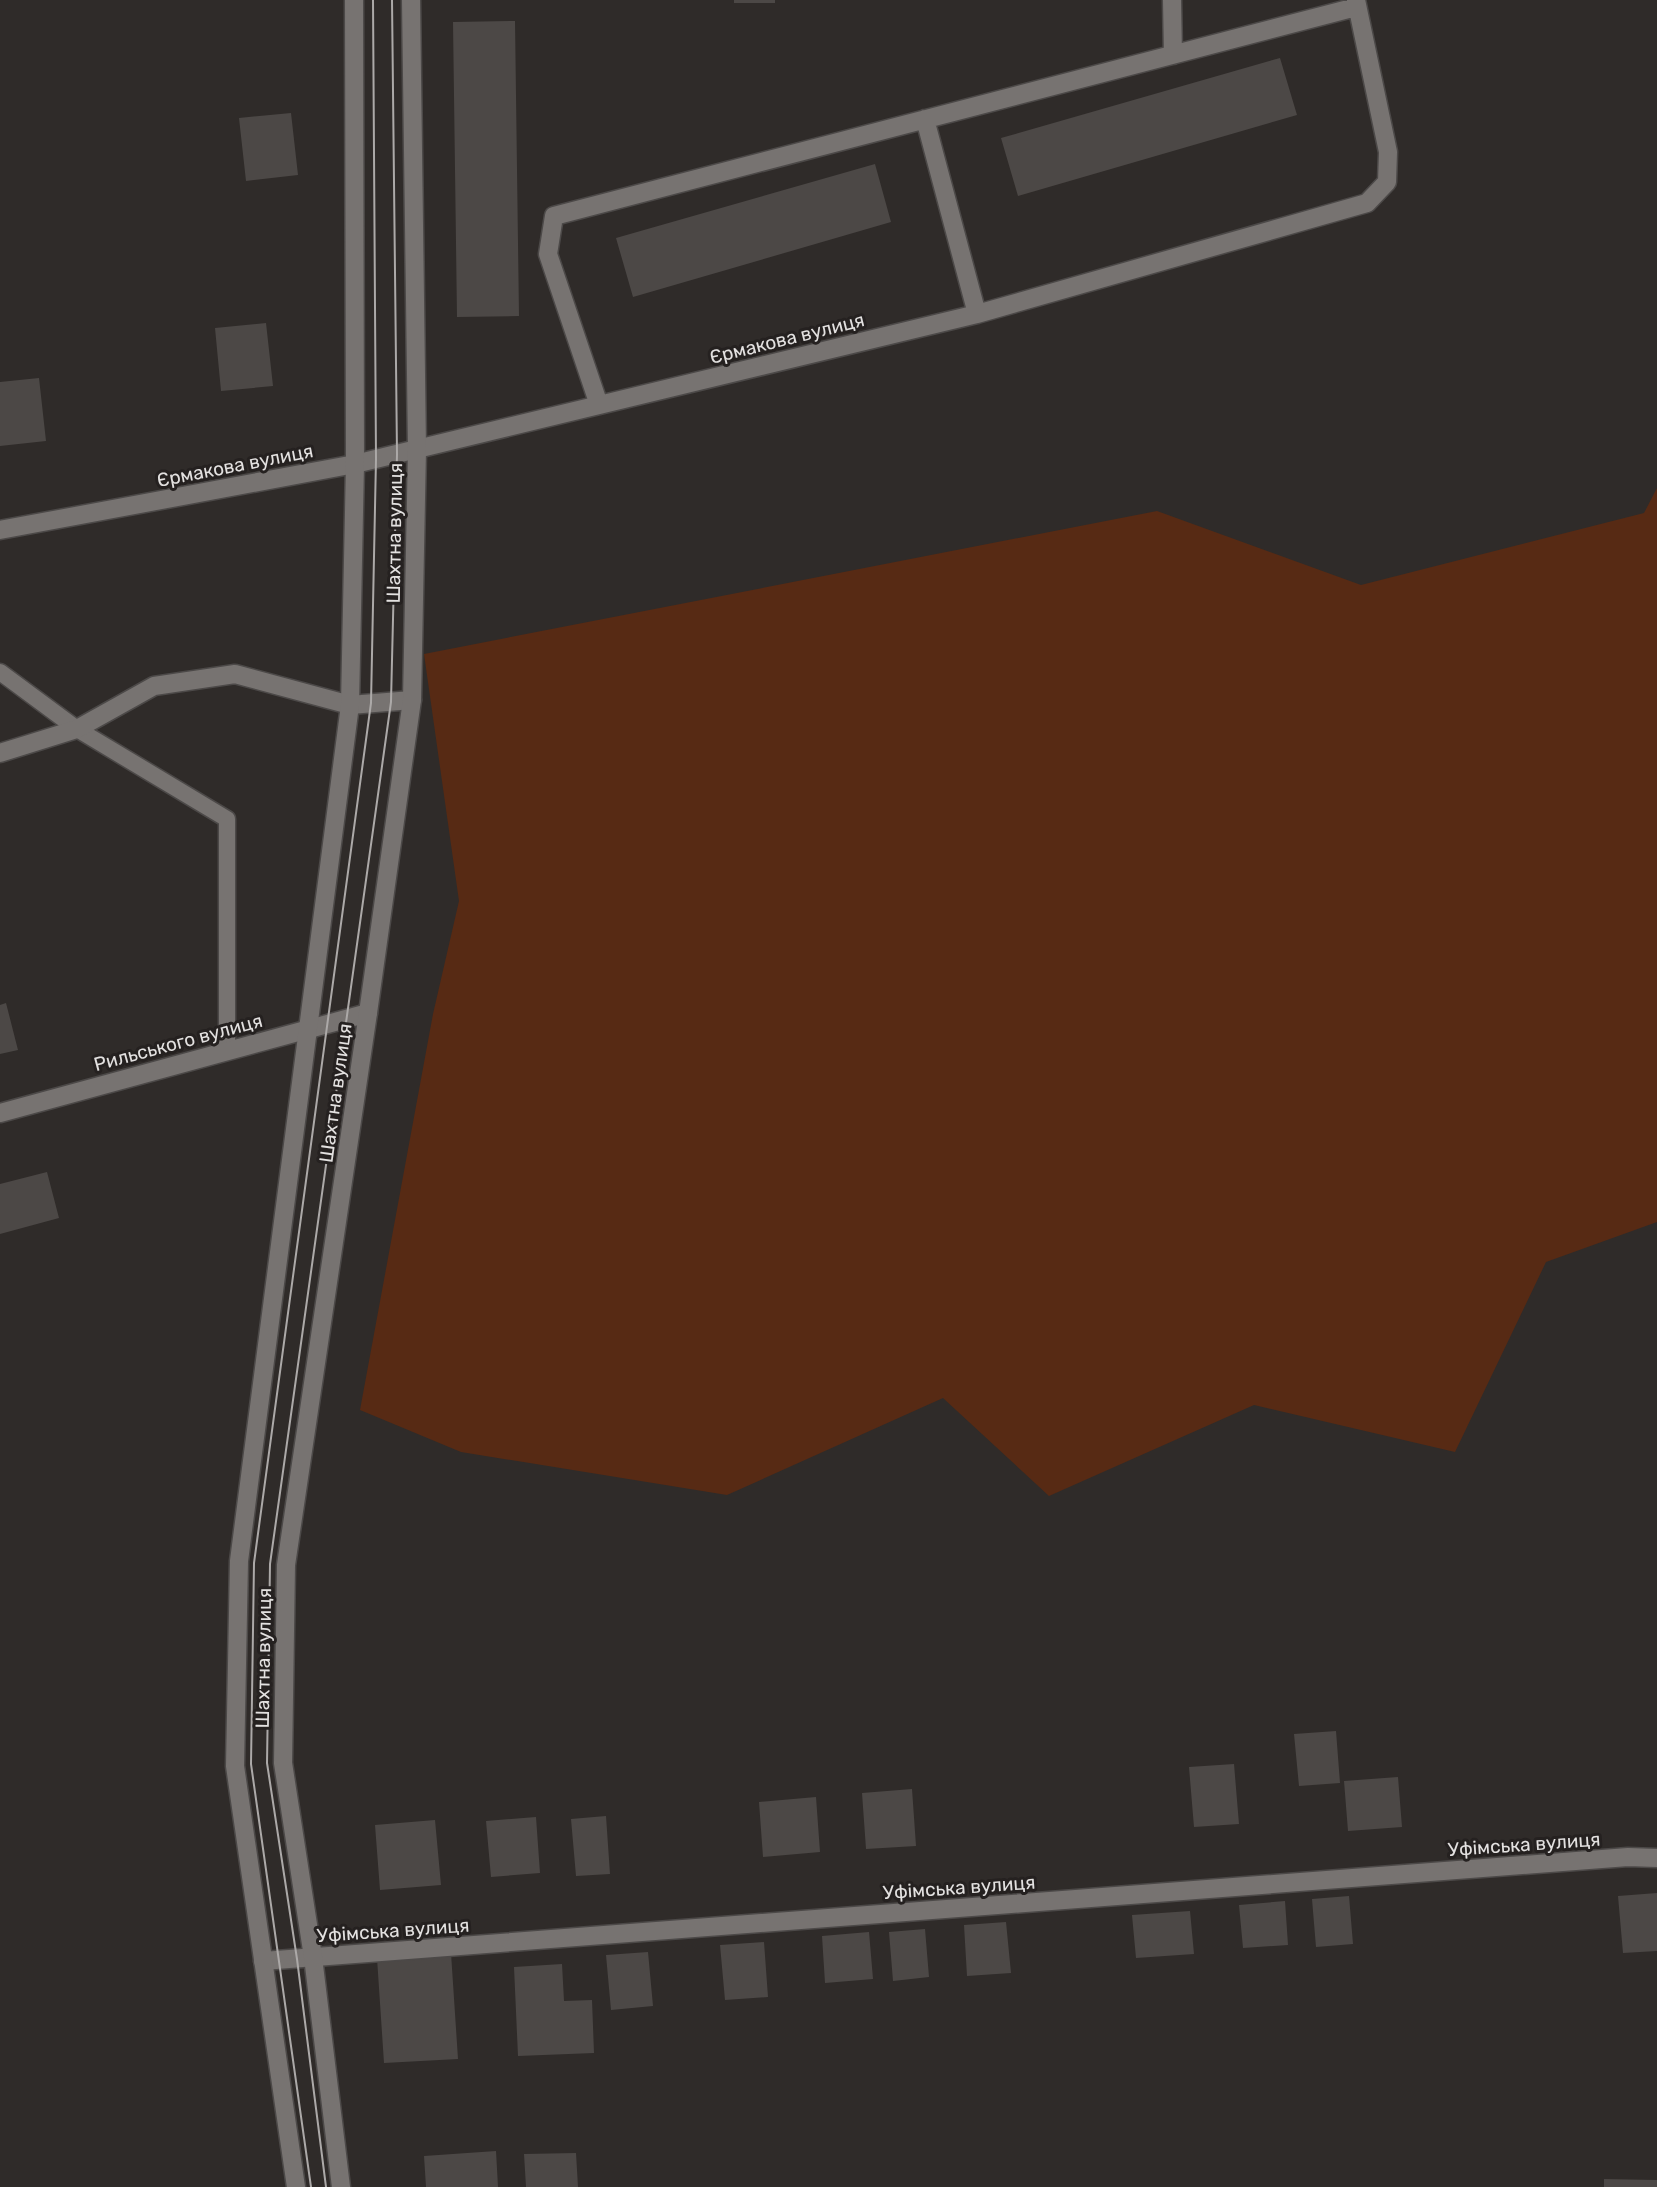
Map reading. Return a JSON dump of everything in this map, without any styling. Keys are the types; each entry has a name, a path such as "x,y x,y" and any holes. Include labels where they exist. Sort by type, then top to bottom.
{"street":[{"name":"Шахтна вулиця","path":"296,2187 235,1766 239,1561 350,705 355,464 354,0"},
{"name":"Шахтна вулиця","path":"341,2187 313,1957 283,1763 286,1565 412,700 417,449 411,0"},
{"path":"1172,0 1173,55"},
{"name":"Єрмакова вулиця","path":"0,530 355,464 977,314 1367,203 1387,182 1388,152 1356,4"},
{"path":"599,405 548,254 554,216 1173,55 1356,4"},
{"path":"925,119 977,314"},
{"path":"0,753 77,729 154,686 235,674 350,705 412,700"},
{"name":"Рильського вулиця","path":"0,1113 368,1013"},
{"name":"Уфімська вулиця","path":"263,1961 1628,1857 1657,1858"}],"lane":[{"path":"0,672 77,729 227,819 227,1050"}],"shaded area":[{"path":"1657,488 1657,1222 1546,1262 1455,1452 1254,1405 1049,1496 943,1398 727,1495 461,1452 360,1410 433,1014 459,901 424,654 1157,511 1361,585 1644,513"}],"building":[{"path":"734,0 775,0 775,3 734,3"},
{"path":"515,21 519,316 457,317 453,22"},
{"path":"1280,58 1297,115 1018,196 1001,138"},
{"path":"291,113 298,175 246,181 239,118"},
{"path":"875,164 891,222 633,297 616,238"},
{"path":"266,323 273,386 221,391 215,328"},
{"path":"39,378 46,441 0,446 0,382"},
{"path":"6,1003 18,1050 0,1054 0,1005"},
{"path":"47,1172 59,1218 0,1234 0,1184"},
{"path":"1336,1731 1340,1783 1299,1786 1294,1734"},
{"path":"1234,1764 1239,1824 1194,1827 1189,1767"},
{"path":"1398,1777 1402,1827 1348,1831 1344,1781"},
{"path":"912,1789 916,1846 866,1849 862,1793"},
{"path":"816,1797 820,1852 763,1857 759,1802"},
{"path":"606,1816 610,1874 576,1876 571,1819"},
{"path":"536,1817 540,1873 491,1877 486,1821"},
{"path":"435,1820 441,1885 380,1890 375,1825"},
{"path":"1657,1893 1657,1951 1623,1953 1618,1896"},
{"path":"1349,1896 1353,1944 1316,1947 1312,1899"},
{"path":"1285,1901 1288,1945 1243,1948 1239,1905"},
{"path":"1190,1911 1194,1954 1136,1958 1132,1915"},
{"path":"1006,1922 1011,1973 967,1976 964,1925"},
{"path":"925,1929 929,1977 893,1981 889,1932"},
{"path":"869,1932 873,1979 825,1983 822,1936"},
{"path":"764,1942 768,1997 725,2000 720,1945"},
{"path":"648,1952 653,2006 611,2010 606,1955"},
{"path":"451,1953 458,2059 384,2063 377,1958"},
{"path":"562,1964 564,2001 592,2000 594,2053 518,2056 514,1967"},
{"path":"496,2151 498,2187 426,2187 424,2156"},
{"path":"576,2153 578,2187 526,2187 524,2154"},
{"path":"1604,2179 1657,2180 1657,2187 1604,2187"}],"tram line":[{"path":"311,2187 251,1764 254,1563 371,703 376,459 373,0"},
{"path":"326,2187 297,1959 267,1763 270,1564 391,702 397,454 392,0"}]}
